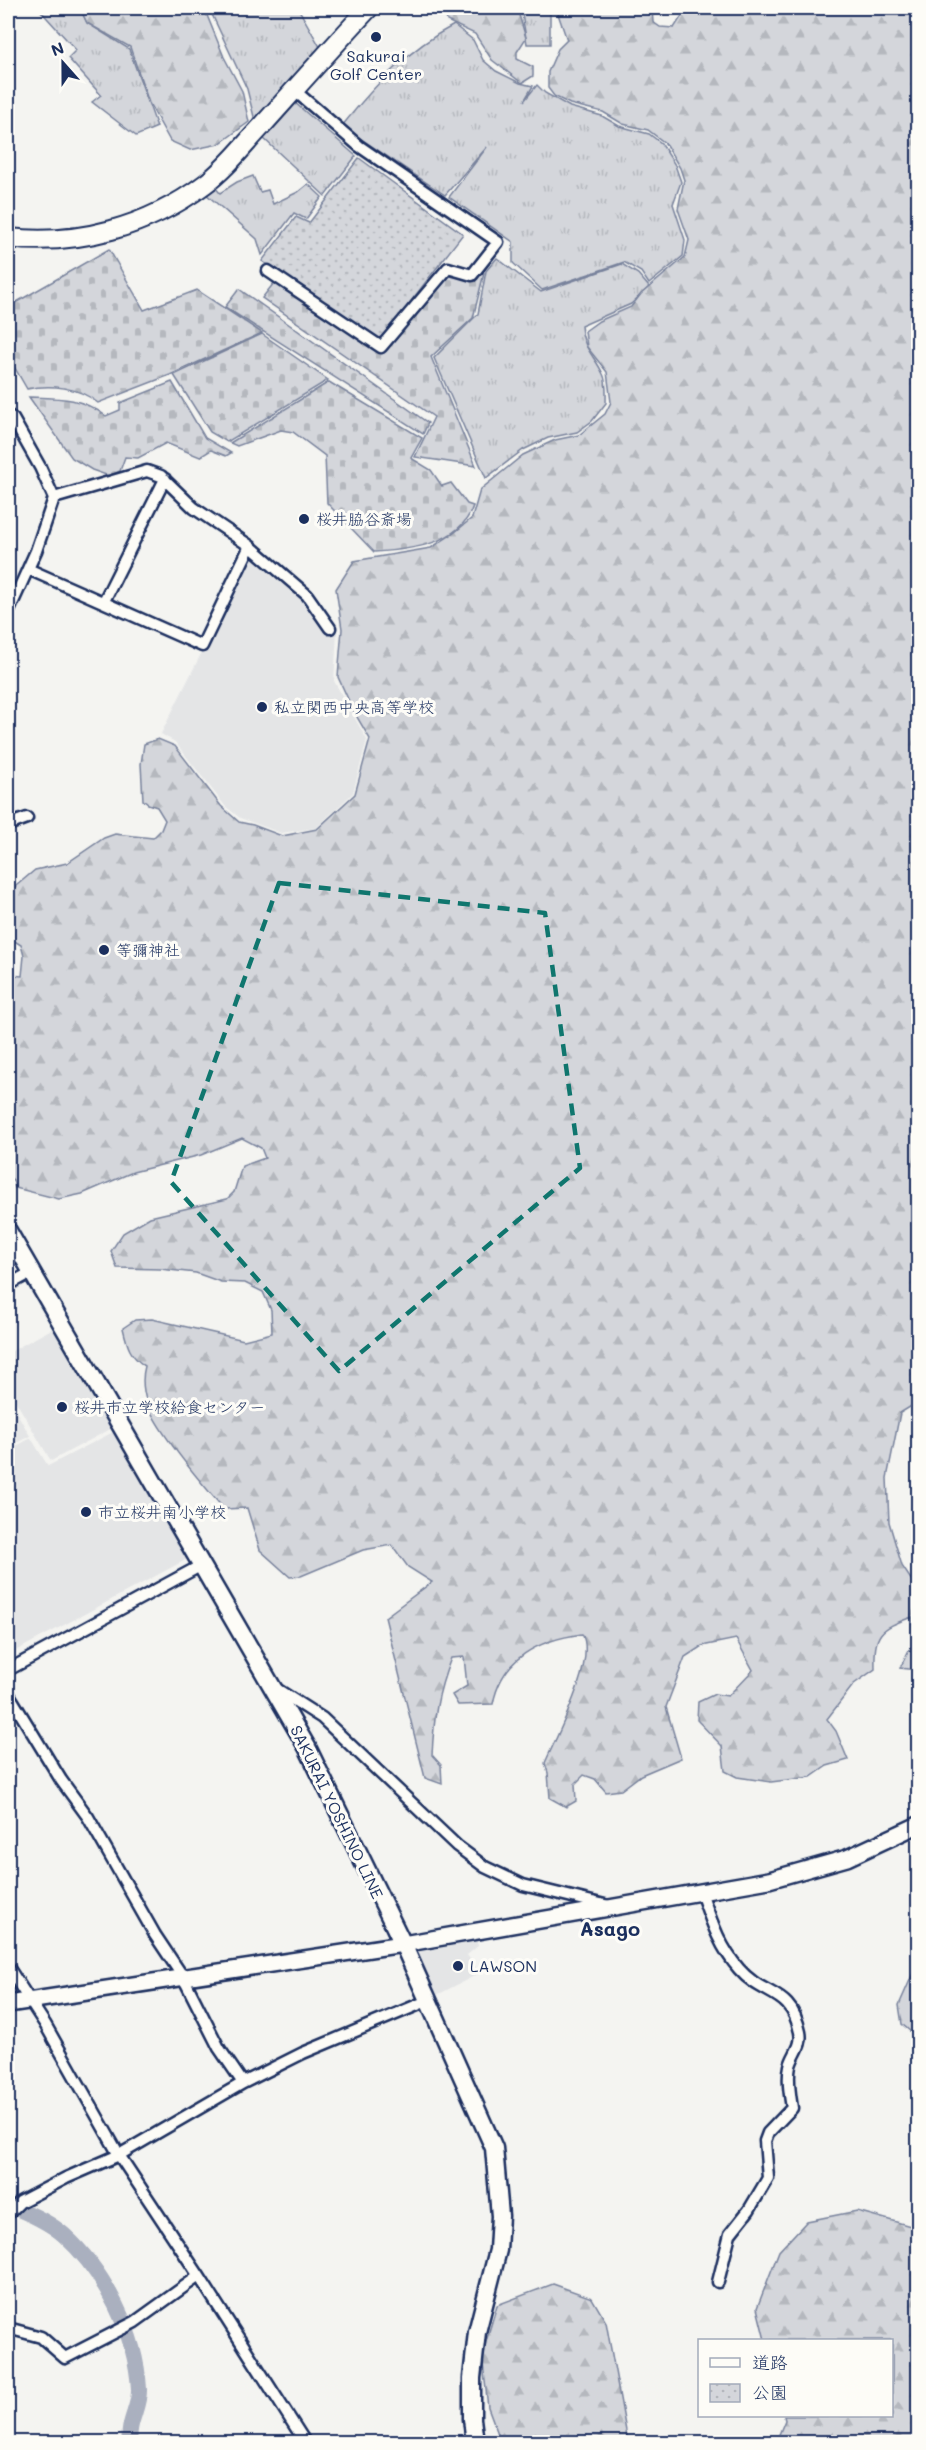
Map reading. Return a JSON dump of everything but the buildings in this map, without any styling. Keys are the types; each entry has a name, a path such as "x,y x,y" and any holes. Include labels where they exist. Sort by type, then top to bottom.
{"highway":[{"path":"8,238 37,242 92,235 138,221 174,205 207,183 223,168 364,9"}],"main road":[{"name":"SAKURAI YOSHINO LINE","path":"8,1231 200,1566 307,1747 403,1944 494,2148 500,2216 498,2250 477,2332 472,2378 472,2419 475,2442"}],"street":[{"path":"268,271 381,347 448,268 472,275 498,242 359,146 294,90"},
{"path":"8,415 13,419 40,467 54,498 28,569 8,613"},
{"path":"54,498 147,471 165,479 194,508 250,546 307,595 330,628"},
{"path":"104,601 165,479"},
{"path":"28,569 202,646 250,546"},
{"path":"8,825 27,818"},
{"path":"8,1285 32,1272"},
{"path":"8,1670 200,1566"},
{"path":"272,1686 322,1718 457,1845 484,1867 545,1892 611,1906"},
{"path":"8,1693 61,1780 88,1817 149,1926 183,1977 219,2048 243,2083"},
{"path":"8,2004 403,1944 769,1880 848,1858 918,1825"},
{"path":"700,1892 716,1935 725,1951 740,1971 755,1984 787,2001 793,2011 801,2043 790,2067 792,2108 768,2133 765,2141 768,2178 749,2210 730,2234 718,2282"},
{"path":"8,1967 45,2024 119,2155 305,2442"},
{"path":"8,2214 20,2202 66,2178 119,2155 243,2083 303,2053 427,2001"},
{"path":"8,2328 40,2337 65,2358 135,2322 199,2276"}],"highlighted area":[{"path":"279,883 545,913 580,1168 339,1371 171,1182"}],"shaded area":[{"name":"私立関西中央高等学校","path":"252,552 337,633 334,681 367,740 353,793 316,828 281,833 240,818 225,806 175,742 161,734"},
{"name":"桜井市立学校給食センター","path":"59,1325 116,1426 51,1461 8,1388 8,1353"},
{"path":"8,1397 30,1436 8,1447"},
{"name":"市立桜井南小学校","path":"117,1430 191,1557 8,1655 8,1451 31,1438 48,1466"},
{"path":"476,1938 478,1946 467,1955 480,1973 435,1996 416,1960 422,1948"}],"green space":[{"path":"38,8 80,8 87,23 129,49 157,127 136,136 92,102 101,95 68,58 76,50"},
{"path":"80,8 204,8 224,57 242,91 249,122 219,144 190,150 170,141 149,103 130,47 87,23"},
{"path":"209,8 298,8 320,47 255,121 247,89"},
{"path":"444,8 517,8 526,38 517,52 517,59 533,67 533,76 522,83 492,60 475,34 447,21"},
{"path":"521,8 550,8 550,44 527,44"},
{"path":"556,8 650,8 653,22 660,27 674,28 687,8 918,8 918,1402 900,1413 887,1478 889,1522 902,1566 918,1590 918,1670 900,1668 909,1650 914,1646 912,1617 892,1625 881,1634 876,1647 875,1669 854,1684 827,1719 836,1731 848,1760 827,1766 811,1777 771,1782 737,1777 725,1771 722,1746 697,1720 698,1702 715,1694 728,1696 753,1670 736,1639 702,1646 685,1657 666,1707 681,1758 641,1775 621,1790 606,1792 595,1779 584,1775 575,1784 576,1801 566,1807 550,1798 545,1763 580,1679 585,1646 582,1634 551,1641 525,1654 505,1674 493,1704 458,1705 452,1695 467,1686 464,1657 451,1658 439,1694 432,1755 441,1765 442,1784 425,1778 385,1617 432,1582 408,1567 392,1545 363,1550 301,1576 290,1577 260,1550 247,1508 224,1509 171,1443 147,1403 143,1384 145,1366 130,1350 123,1328 135,1320 152,1319 244,1340 272,1333 271,1310 263,1292 245,1283 221,1282 196,1273 117,1268 111,1251 123,1233 150,1217 227,1199 234,1192 242,1166 265,1158 261,1148 242,1138 201,1155 133,1172 82,1194 59,1199 15,1188 13,1180 8,1176 8,970 11,975 22,976 24,956 21,945 8,937 8,890 35,870 67,863 104,838 115,834 153,838 161,830 165,820 157,807 143,800 141,764 144,744 158,739 175,746 221,806 239,822 282,836 317,829 355,794 370,739 354,712 338,677 342,629 336,589 354,561 431,548 472,518 480,490 523,455 555,440 579,435 605,414 611,402 607,372 587,347 585,331 599,321 631,307 641,294 685,257 689,240 678,209 684,180 680,168 665,143 648,130 623,124 603,112 570,104 554,96 548,88 548,72 558,49 567,40"},
{"path":"454,25 473,40 483,60 496,71 520,83 533,86 524,101 537,85 545,93 570,107 602,116 619,126 649,134 661,143 675,165 681,182 673,204 685,240 683,256 649,284 641,272 624,262 542,290 513,263 513,242 449,197 487,147 445,195 342,126 407,57"},
{"path":"294,102 356,156 325,196 262,137"},
{"path":"359,158 463,234 380,341 262,261 296,217 309,223"},
{"path":"253,176 260,192 268,190 273,204 298,192 308,184 322,197 306,219 294,213 262,255 257,239 205,193 214,186 220,193 237,182"},
{"path":"109,249 144,310 197,290 262,333 170,375 98,403 82,393 64,388 27,389 8,356 8,307"},
{"path":"497,258 541,292 622,264 638,274 649,287 631,304 581,326 584,341 600,367 606,384 606,403 592,421 577,432 548,438 523,450 486,478 434,358 478,314 486,271"},
{"path":"484,273 473,318 431,357 476,466 415,457 434,417 262,298 278,278 386,343 444,275"},
{"path":"239,289 428,423 423,434 225,307"},
{"path":"262,334 328,380 227,442 210,432 174,375"},
{"path":"172,382 205,438 231,453 226,456 211,450 200,457 166,443 138,458 125,457 120,471 109,476 92,470 72,458 29,397 61,398 79,402 106,416 120,410 120,403"},
{"path":"329,382 422,438 411,458 431,470 442,486 451,483 467,504 473,506 457,529 432,543 374,552 327,503 325,456 293,432 281,430 237,446 230,443"},
{"path":"918,1962 918,2038 902,2024 899,2005"},
{"path":"857,2211 918,2228 918,2442 776,2442 784,2417 893,2417 893,2339 765,2339 757,2308 779,2251 807,2221"},
{"path":"553,2284 592,2298 606,2322 628,2442 501,2442 488,2407 482,2355 497,2305"}],"waterway":[{"path":"8,2205 37,2217 64,2235 93,2267 116,2305 125,2326 137,2368 139,2396 130,2428 130,2442"}],"place":[{"name":"Sakurai Golf Center","path":"376,37"},
{"name":"桜井脇谷斎場","path":"304,519"},
{"name":"私立関西中央高等学校","path":"262,707"},
{"name":"等彌神社","path":"104,950"},
{"name":"桜井市立学校給食センター","path":"62,1407"},
{"name":"市立桜井南小学校","path":"86,1512"},
{"name":"LAWSON","path":"458,1966"}],"district":[{"name":"Asago","path":"610,1929"}]}
